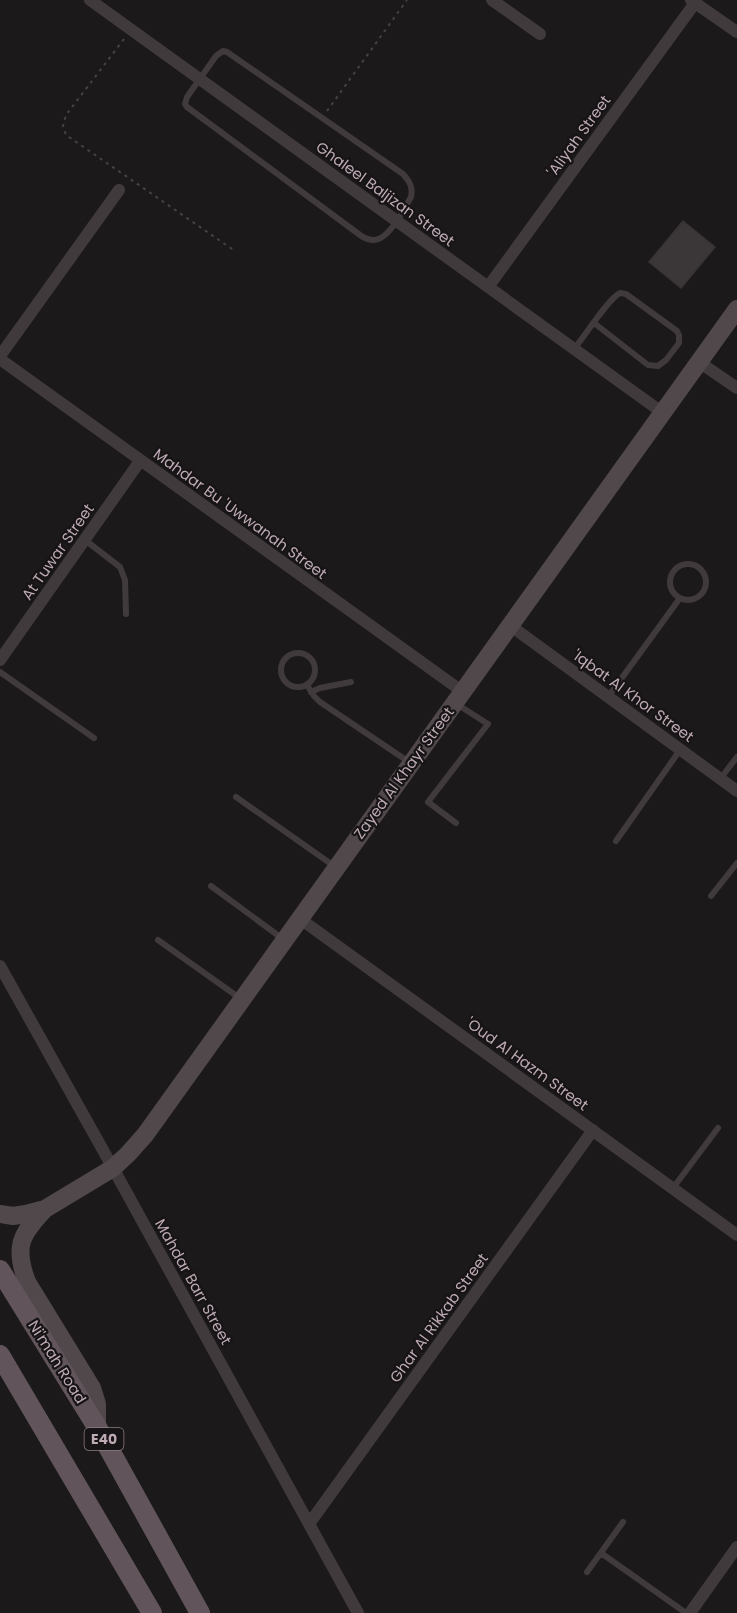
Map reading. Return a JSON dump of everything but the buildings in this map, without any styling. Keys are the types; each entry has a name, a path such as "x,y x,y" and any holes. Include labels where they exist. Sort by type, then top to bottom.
{"main road":[{"name":"Ni'mah Road","path":"0,1270 98,1427 200,1613"},
{"path":"0,1355 152,1613"}],"street":[{"name":"Ghaleel Baljizan Street","path":"90,0 107,5 131,30 663,413"},
{"path":"492,0 540,34"},
{"path":"693,1 737,32"},
{"name":"'Aliyah Street","path":"488,287 693,1"},
{"name":"Mahdar Bu 'Uwwanah Street","path":"119,190 0,358 459,697"},
{"name":"Zayed Al Khayr Street","path":"45,1209 113,1168 145,1135 737,309"},
{"path":"699,362 737,388"},
{"name":"At Tuwar Street","path":"0,660 140,460"},
{"name":"'Iqbat Al Khor Street","path":"511,626 737,791"},
{"name":"'Oud Al Hazm Street","path":"299,918 737,1235"},
{"name":"Mahdar Barr Street","path":"0,966 358,1613"},
{"name":"Ghar Al Rikkab Street","path":"309,1524 593,1130"},
{"path":"0,1214 13,1216 45,1209"},
{"path":"45,1209 31,1223 22,1237 21,1266 27,1282 92,1388 97,1404 98,1427"},
{"path":"688,1613 737,1547"}],"lane":[{"path":"227,52 322,118 403,174 411,184 411,197 385,236 380,239 367,239 360,235 185,104 187,97 219,53 227,52"},
{"path":"574,349 594,323 615,296 620,292 677,331 680,339 663,364 653,366 648,365 594,323"},
{"path":"85,540 120,567 125,580 126,614"},
{"path":"686,564 697,566 705,574 706,585 701,595 691,600 680,598 672,591 670,579 675,569 686,564"},
{"path":"608,697 680,598"},
{"path":"309,688 314,677 315,666 309,657 299,653 288,656 281,664 281,675 287,684 297,688 309,688 320,688 351,682"},
{"path":"0,672 93,738"},
{"path":"309,688 320,702 410,764"},
{"path":"456,823 428,802 488,724 459,697"},
{"path":"616,841 680,750"},
{"path":"720,779 737,757"},
{"path":"236,797 335,867"},
{"path":"711,896 737,863"},
{"path":"211,886 284,940"},
{"path":"158,940 242,999"},
{"path":"673,1188 718,1128"},
{"path":"587,1572 623,1522"},
{"path":"601,1553 688,1613"}],"path":[{"path":"322,118 407,0"},
{"path":"131,30 66,115 63,120 64,131 70,139 235,251"}]}
